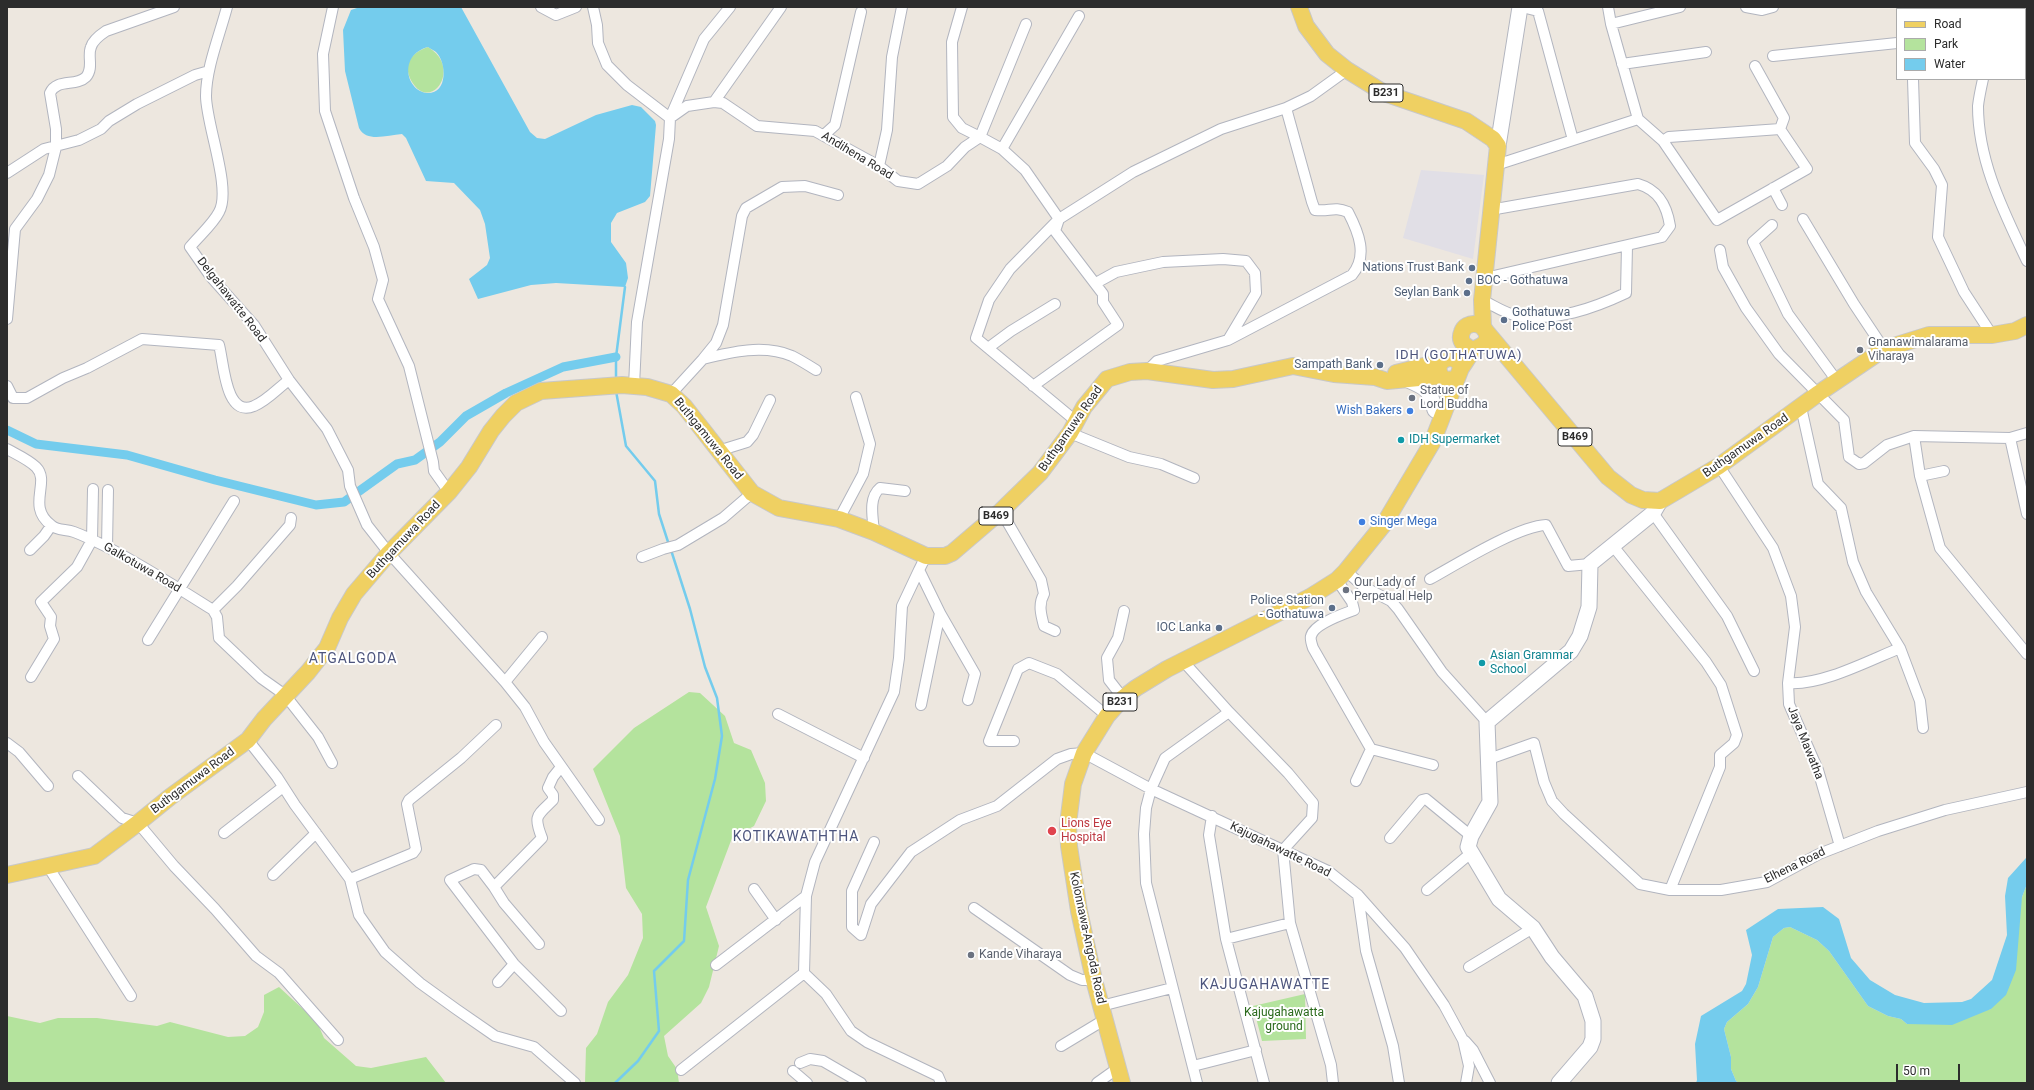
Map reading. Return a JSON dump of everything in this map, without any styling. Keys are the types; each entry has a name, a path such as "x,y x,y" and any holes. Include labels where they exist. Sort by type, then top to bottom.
{"main road":[{"name":"B231","path":"1299,7 1306,26 1327,54 1347,70 1384,93 1466,121 1493,140 1498,146 1490,210 1482,300 1483,328"},
{"name":"B231","path":"1448,370 1463,332 1482,300"},
{"path":"1471,324 1477,324 1483,328 1487,336 1485,343 1477,349 1468,348 1463,343 1463,332 1471,324"},
{"name":"Buthgamuwa Road","path":"1657,507 1719,466 1819,393 1884,349 1929,335 1992,335 2015,331 2027,325"},
{"name":"B469","path":"1483,328 1608,477 1631,495 1657,507"},
{"name":"B231","path":"1448,370 1477,349"},
{"name":"B469","path":"1477,349 1509,359"},
{"name":"Buthgamuwa Road","path":"7,874 94,856 170,797 248,740 264,719 308,672 327,648 340,618 354,594 389,553 449,492 503,416 516,403 541,391 622,385 671,394 684,406 752,493 779,508 839,519 874,532 922,563 952,553 1001,511 1040,474 1073,428 1084,407 1107,379 1130,372 1146,371 1213,380 1233,379 1293,366 1334,374 1375,378 1387,381 1408,380 1448,370"},
{"name":"Buthgamuwa Road","path":"1375,378 1448,370"},
{"name":"Kolonnawa-Angoda Road","path":"1423,456 1424,444 1448,370"},
{"name":"Kolonnawa-Angoda Road","path":"1120,1076 1102,1013 1079,911 1069,831 1073,784 1084,753 1107,716 1123,698 1151,678 1310,597 1341,575 1384,524 1432,443 1448,370"}],"street":[{"path":"7,319 15,229 37,199 49,175 56,147 56,129 50,93 52,89 56,85 83,79 87,76 90,71 90,47 97,38 106,31 174,7"},
{"name":"Delgahawatte Road","path":"227,7 209,71 206,94 206,108 220,176 223,202 219,212 190,247 211,276 254,325 289,380 327,429 348,470 350,486 367,525 389,553 505,682 525,707 544,742 599,820"},
{"path":"332,7 323,54 325,111 354,198 374,247 383,280 378,299 408,366 434,471 449,492"},
{"path":"541,7 556,15 576,7"},
{"path":"593,7 597,25 598,43 607,65 627,85 670,118"},
{"path":"622,385 637,322 669,139 670,118 704,39 730,7"},
{"path":"670,118 687,106 714,102 782,7"},
{"path":"879,166 887,130 892,57 902,7"},
{"path":"962,7 952,42 953,117 962,128 1002,149 1025,170 1059,219 1056,232 1096,283 1103,294 1103,302 1118,325 1033,386"},
{"path":"1498,146 1521,7 1538,11 1573,140"},
{"path":"1608,7 1611,24 1638,119 1663,141 1717,220 1807,169 1780,128"},
{"path":"1611,24 1680,7"},
{"path":"1746,7 1762,10 1773,7"},
{"path":"824,135 835,125 861,12"},
{"path":"1002,149 1079,16"},
{"path":"980,137 1026,24"},
{"path":"1773,56 1896,43"},
{"path":"1622,64 1706,52"},
{"path":"1755,66 1784,118 1780,128"},
{"path":"1194,478 1161,464 1129,457 1073,428 1033,386 976,338 989,300 1010,268 1059,219 1140,169 1220,129 1286,108 1311,96 1347,70"},
{"path":"7,173 44,148 56,147 79,140 101,129 109,121 137,104 195,75 209,71"},
{"path":"1913,80 1915,143 1934,169 1942,185 1938,237 1964,292 1992,335"},
{"path":"1983,80 1978,106 1982,149 1998,198 2027,261"},
{"name":"Andihena Road","path":"714,102 722,103 757,126 815,131 879,166 898,181 918,184 947,166 965,147 980,137"},
{"path":"1146,371 1156,361 1228,340 1352,275 1359,267 1362,253 1354,225 1348,212 1339,208 1322,211 1316,210 1312,202 1286,108"},
{"path":"1496,166 1638,119"},
{"path":"1663,141 1669,137 1780,128"},
{"path":"1485,278 1662,237 1670,226 1668,211 1659,197 1647,187 1638,184 1490,210"},
{"path":"671,394 716,343 723,325 742,216 746,208 782,187 805,186 838,195"},
{"path":"1773,188 1782,205"},
{"path":"1803,219 1854,304 1884,349"},
{"path":"1772,225 1753,242 1788,314 1837,381"},
{"path":"1482,300 1517,316 1554,317 1596,308 1626,293 1627,246"},
{"path":"1720,250 1722,267 1746,308 1780,354 1844,420 1849,457 1859,464 1864,463 1887,446 1914,436 2010,438 2027,433"},
{"path":"1096,283 1116,272 1163,262 1223,259 1246,261 1255,273 1256,293 1228,340"},
{"path":"988,348 1011,331 1055,304"},
{"path":"7,386 13,398 27,398 63,378 87,368 142,339 220,345 229,393 237,405 246,408 254,406 265,400 289,380"},
{"path":"703,359 729,352 769,350 791,356 816,370"},
{"path":"1408,380 1425,387 1432,399 1435,410"},
{"path":"839,519 863,474 870,444 856,397"},
{"path":"718,451 747,442 754,435 770,400"},
{"path":"1801,407 1818,484 1841,508 1856,568 1866,592 1900,648 1920,700 1923,728"},
{"path":"1914,436 1920,476 1940,548 2027,654"},
{"path":"2010,438 2027,514"},
{"path":"7,450 36,467 40,474 39,508 44,518 51,526 30,550"},
{"name":"Jaya Mawatha","path":"1719,466 1773,548 1791,596 1795,627 1788,683 1788,704 1818,770 1840,846"},
{"path":"1920,476 1944,471"},
{"path":"874,532 873,499 875,492 880,488 905,491"},
{"path":"31,677 54,639 50,626 51,618 41,602 77,567 92,540 93,489"},
{"path":"107,547 108,490"},
{"path":"642,557 678,545 723,518 752,493"},
{"path":"148,640 234,501"},
{"path":"1430,579 1503,540 1538,525 1546,525 1568,566 1590,564 1657,507 1726,616 1754,671"},
{"path":"1001,511 1041,580 1044,594 1040,600 1044,626 1055,631"},
{"path":"291,518 290,525 237,586 213,610 217,617 219,638 261,678 285,695 318,737 332,763"},
{"name":"Galkotuwa Road","path":"51,526 73,532 107,547 179,588 213,610"},
{"path":"1613,546 1706,662 1721,685 1737,735 1734,743 1720,755 1720,767 1670,890"},
{"path":"922,563 940,613 975,674 968,700"},
{"path":"922,563 902,606 899,658 894,692 815,862 806,896 804,973 826,994 851,1031 867,1042 938,1076 940,1083"},
{"path":"1487,722 1571,651 1580,636 1589,607 1590,564"},
{"path":"1341,575 1391,601 1442,672 1487,722 1490,759 1490,802 1471,836 1468,847 1470,853 1499,899 1533,928 1552,957 1585,996 1593,1021 1593,1039 1590,1047 1560,1083"},
{"path":"1341,575 1354,610 1331,618 1314,630 1311,636 1313,648 1371,748 1433,765"},
{"path":"1123,698 1109,680 1107,658 1118,638 1124,611"},
{"path":"921,705 940,613"},
{"path":"505,682 542,637"},
{"path":"1788,683 1797,684 1834,675 1900,648"},
{"path":"1183,661 1229,712 1288,773 1313,804 1312,818 1283,850 1290,923 1331,1065 1334,1083"},
{"path":"1014,741 989,741 1018,669 1029,662 1057,674 1107,716"},
{"path":"1197,1083 1146,883 1144,834 1146,808 1151,789 1165,758 1229,712"},
{"path":"778,714 864,758"},
{"path":"350,879 413,853 416,849 407,804 409,800 461,758 496,725"},
{"path":"248,740 350,879 359,915 385,952 420,983 495,1036 534,1047 573,1082"},
{"path":"7,743 19,752 48,786"},
{"name":"Elhena Road","path":"1490,759 1534,743 1546,788 1552,801 1564,814 1640,884 1670,890 1721,890 1767,882 1819,854 1878,831 1945,810 2027,792"},
{"path":"1356,781 1371,748"},
{"path":"874,842 852,891 852,928 861,935 870,904 911,852 960,820 998,806 1057,759 1071,754 1084,753"},
{"name":"Kajugahawatte Road","path":"1084,753 1151,789 1328,871 1358,895 1405,948 1444,1005 1463,1040 1469,1066 1466,1083"},
{"path":"494,887 542,838 536,823 537,816 553,800 553,796 548,788 553,777 561,767"},
{"path":"78,776 122,818 138,823 174,866 215,909 256,956 279,973 338,1040"},
{"path":"224,833 283,787"},
{"path":"1390,838 1422,800 1426,799 1471,836"},
{"path":"1212,816 1209,835 1226,939 1264,1083"},
{"path":"273,875 316,833"},
{"path":"1427,890 1470,853"},
{"path":"47,865 131,996"},
{"path":"539,944 504,903 481,870 474,869 450,880 514,964 561,1011"},
{"path":"754,889 776,920"},
{"path":"1358,895 1366,951 1393,1046 1399,1083"},
{"path":"716,965 806,896"},
{"path":"974,908 1070,975 1082,980 1094,980"},
{"path":"1226,939 1290,923"},
{"path":"1469,967 1533,928"},
{"path":"498,982 514,964"},
{"path":"681,1070 804,973"},
{"path":"1061,1046 1102,1013 1172,988"},
{"path":"1463,1040 1473,1050 1490,1083"},
{"path":"1193,1066 1256,1050"},
{"path":"807,1083 796,1067 810,1059 823,1061 861,1083"},
{"path":"1097,1083 1120,1076"}],"shaded area":[{"path":"1421,170 1484,175 1473,259 1403,238"}],"green space":[{"path":"428,47 438,56 443,66 443,75 440,84 435,90 427,93 420,90 412,82 408,74 408,67 409,61 418,51"},
{"path":"689,692 700,693 725,716 734,743 751,750 765,783 766,801 754,826 732,838 706,907 719,946 709,987 701,1003 664,1036 668,1056 677,1069 679,1083 585,1083 586,1048 597,1034 608,1002 628,975 643,938 642,914 626,888 620,836 593,769 634,728"},
{"path":"2027,884 2027,1083 1739,1083 1736,1081 1731,1069 1731,1057 1724,1029 1727,1022 1748,1004 1758,987 1773,937 1784,928 1790,927 1817,940 1829,951 1868,1006 1888,1016 1901,1019 1907,1024 1991,1009 2022,897"},
{"path":"279,987 317,1022 324,1038 356,1066 371,1068 426,1057 446,1083 7,1083 7,1016 40,1023 58,1018 97,1018 157,1026 170,1022 228,1037 245,1036 258,1027 264,1012 264,995"},
{"name":"Kajugahawatta ground","path":"1305,994 1306,1039 1262,1041 1253,1006"}],"water":[{"path":"360,7 461,7 530,132 537,138 545,139 596,115 632,105 641,107 655,121 656,125 650,196 645,202 617,213 611,223 611,242 626,263 628,278 625,287 556,283 531,285 478,299 469,279 487,265 490,258 485,224 480,210 454,183 426,181 406,138 402,134 372,137 363,133 359,128 345,71 343,30 351,10","holes":["428,47 436,52 440,57 444,70 444,77 439,89 434,92 427,93 420,91 414,86 410,80 408,72 412,57 418,51"]},
{"path":"2027,851 2027,884 2022,897 2016,970 2006,995 1991,1009 1952,1025 1907,1024 1901,1019 1888,1016 1868,1006 1829,951 1817,940 1790,927 1784,928 1773,937 1758,987 1748,1004 1727,1022 1724,1029 1731,1057 1731,1069 1736,1081 1739,1083 1696,1083 1695,1044 1701,1016 1742,991 1746,984 1752,955 1746,930 1778,909 1823,907 1839,919 1851,958 1870,980 1895,995 1924,1003 1962,1002 1971,999 1992,980 2007,935 2005,896 2008,878 2026,858"}],"waterway":[{"path":"616,380 616,357 625,287"},
{"path":"7,430 36,444 127,455 215,480 316,505 344,502 397,464 415,460 440,442 466,416 506,393 563,367 616,357"},
{"path":"616,391 626,446 655,481 659,514 669,545"},
{"path":"615,1083 638,1061 659,1031 654,971 684,941 688,880 715,779 722,736 717,698 705,667 690,609 671,550"}],"place":[{"name":"Nations Trust Bank","path":"1472,268"},
{"name":"BOC - Gothatuwa","path":"1469,281"},
{"name":"Seylan Bank","path":"1467,293"},
{"name":"Gothatuwa Police Post","path":"1504,320"},
{"name":"Gnanawimalarama Viharaya","path":"1860,350"},
{"name":"Sampath Bank","path":"1380,365"},
{"name":"Statue of Lord Buddha","path":"1412,398"},
{"name":"Wish Bakers","path":"1410,411"},
{"name":"IDH Supermarket","path":"1401,440"},
{"name":"Singer Mega","path":"1362,522"},
{"name":"Our Lady of Perpetual Help","path":"1346,590"},
{"name":"Police Station - Gothatuwa","path":"1332,608"},
{"name":"IOC Lanka","path":"1219,628"},
{"name":"Asian Grammar School","path":"1482,663"},
{"name":"Lions Eye Hospital","path":"1052,831"},
{"name":"Kande Viharaya","path":"971,955"}],"district":[{"name":"IDH (GOTHATUWA)","path":"1459,356"},
{"name":"ATGALGODA","path":"353,659"},
{"name":"KOTIKAWATHTHA","path":"796,837"},
{"name":"KAJUGAHAWATTE","path":"1265,985"}]}
